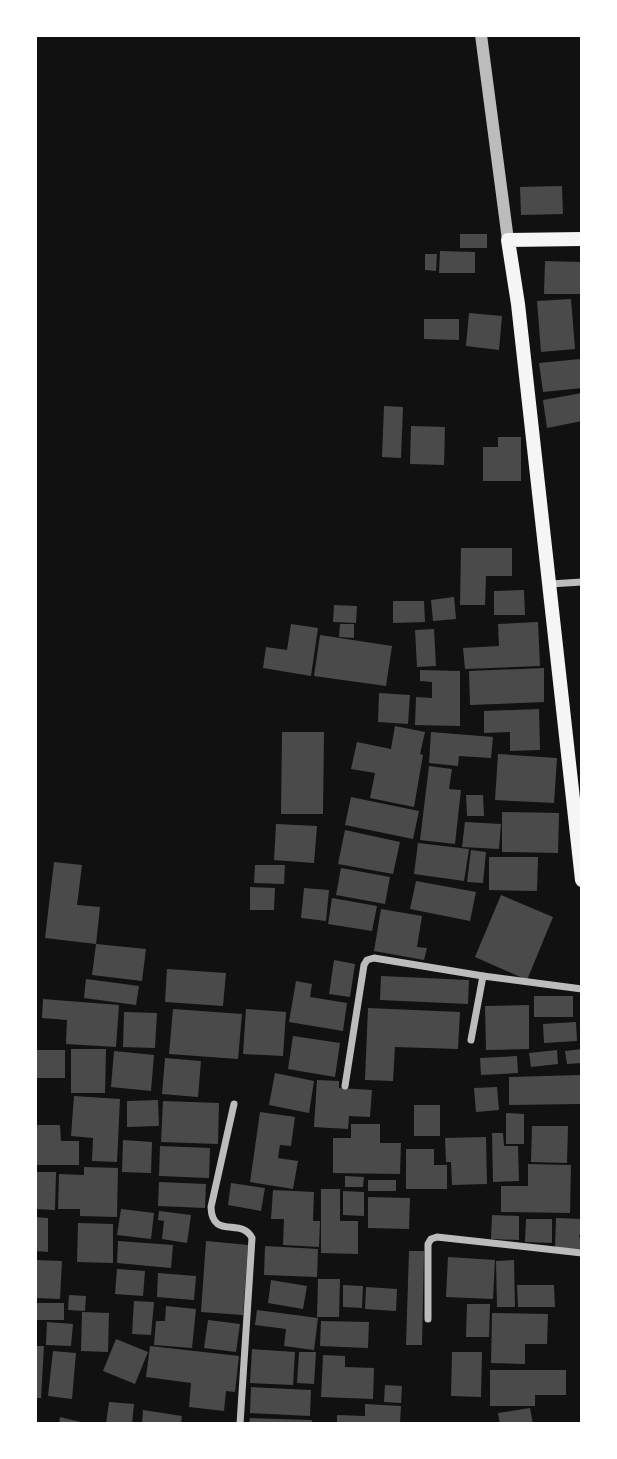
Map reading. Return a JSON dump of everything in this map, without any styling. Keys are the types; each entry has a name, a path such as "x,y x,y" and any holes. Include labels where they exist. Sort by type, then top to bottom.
{"main road":[{"path":"582,239 508,240 518,304 582,880"}],"street":[{"path":"481,35 508,240"},
{"path":"550,584 582,582"},
{"path":"345,1086 367,960 374,958 582,989"},
{"path":"471,1040 483,976"},
{"path":"234,1104 211,1207 211,1218 216,1224 245,1230 252,1238 240,1424"},
{"path":"428,1319 428,1244 431,1239 437,1237 582,1253"}],"building":[{"path":"562,186 563,214 521,215 520,187"},
{"path":"460,234 487,234 487,248 460,248"},
{"path":"440,251 475,252 475,273 439,273"},
{"path":"425,254 437,254 436,271 425,270"},
{"path":"545,261 582,262 582,294 544,294"},
{"path":"571,299 575,349 541,352 537,301"},
{"path":"469,313 502,316 499,350 466,346"},
{"path":"424,319 459,319 459,340 424,339"},
{"path":"580,359 582,388 543,392 539,363"},
{"path":"582,393 582,421 547,428 543,400"},
{"path":"384,406 403,407 401,458 382,457"},
{"path":"411,426 445,427 444,465 410,464"},
{"path":"498,437 521,437 521,481 483,481 483,447 498,447"},
{"path":"461,548 512,548 512,576 486,576 485,605 460,605"},
{"path":"524,590 525,615 494,615 494,591"},
{"path":"454,597 456,619 433,621 431,600"},
{"path":"393,601 424,601 425,622 393,623"},
{"path":"334,605 357,606 356,623 333,622"},
{"path":"538,622 540,666 465,669 463,648 499,646 498,624"},
{"path":"291,624 318,628 311,676 263,668 266,647 287,650"},
{"path":"340,624 354,624 354,638 339,637"},
{"path":"434,629 436,666 417,667 415,630"},
{"path":"320,635 392,646 386,686 314,676"},
{"path":"544,668 544,702 470,705 469,671"},
{"path":"420,670 460,671 460,726 415,725 416,697 432,698 432,682 420,681"},
{"path":"379,693 410,695 408,724 378,722"},
{"path":"539,709 540,750 510,751 510,732 484,733 484,711"},
{"path":"395,726 425,732 414,807 370,798 375,773 351,769 357,742 391,749"},
{"path":"282,732 324,732 323,814 281,814"},
{"path":"431,732 493,737 491,758 459,756 458,766 429,763"},
{"path":"498,754 557,758 554,803 495,800"},
{"path":"429,766 452,769 449,789 461,790 455,844 420,840"},
{"path":"466,795 483,795 484,816 467,816"},
{"path":"351,797 419,811 413,839 345,825"},
{"path":"502,812 559,813 558,853 502,852"},
{"path":"465,822 501,824 499,849 462,847"},
{"path":"276,824 317,826 314,863 274,860"},
{"path":"345,830 400,842 393,874 338,864"},
{"path":"418,843 469,849 464,881 414,874"},
{"path":"471,850 486,852 483,883 467,882"},
{"path":"489,857 538,857 537,891 489,890"},
{"path":"54,862 82,865 77,905 100,907 96,944 45,938"},
{"path":"255,865 285,865 284,884 254,883"},
{"path":"341,868 390,877 385,904 336,895"},
{"path":"416,881 476,892 470,921 410,909"},
{"path":"250,887 275,888 274,910 250,910"},
{"path":"304,888 329,890 326,921 301,918"},
{"path":"501,895 553,917 527,980 475,957"},
{"path":"332,898 377,906 372,931 328,924"},
{"path":"381,909 422,916 417,947 427,948 424,960 374,951"},
{"path":"96,944 146,949 142,981 92,975"},
{"path":"334,960 355,964 350,997 329,994"},
{"path":"167,969 226,973 223,1006 165,1002"},
{"path":"381,976 469,980 468,1004 380,1000"},
{"path":"86,979 139,986 136,1005 84,998"},
{"path":"296,981 312,984 310,997 347,1003 343,1031 289,1022"},
{"path":"534,996 573,996 573,1017 534,1017"},
{"path":"43,999 119,1005 116,1047 66,1044 67,1020 42,1018"},
{"path":"529,1005 529,1049 486,1050 485,1006"},
{"path":"368,1008 460,1012 458,1049 395,1047 393,1081 365,1080"},
{"path":"173,1009 242,1014 238,1059 169,1054"},
{"path":"246,1009 286,1012 283,1056 243,1054"},
{"path":"124,1012 157,1013 155,1048 123,1047"},
{"path":"576,1022 577,1041 544,1043 543,1024"},
{"path":"293,1036 340,1043 335,1077 288,1069"},
{"path":"71,1049 106,1049 105,1093 71,1093"},
{"path":"582,1049 582,1063 567,1064 565,1051"},
{"path":"35,1050 65,1050 65,1078 35,1078"},
{"path":"557,1050 558,1064 531,1067 529,1053"},
{"path":"114,1051 154,1055 151,1091 111,1087"},
{"path":"517,1056 518,1073 481,1075 480,1058"},
{"path":"165,1058 201,1061 198,1097 162,1094"},
{"path":"275,1073 314,1081 309,1113 269,1105"},
{"path":"580,1075 580,1104 509,1105 509,1077"},
{"path":"317,1080 339,1081 339,1088 372,1090 370,1117 349,1116 348,1129 314,1127"},
{"path":"497,1087 499,1110 476,1112 474,1088"},
{"path":"74,1096 120,1099 117,1162 92,1161 93,1138 71,1136"},
{"path":"158,1100 159,1126 127,1127 127,1101"},
{"path":"163,1101 219,1103 218,1144 161,1142"},
{"path":"414,1105 440,1105 440,1136 414,1136"},
{"path":"260,1112 295,1117 291,1146 280,1145 278,1158 298,1161 293,1189 250,1182"},
{"path":"506,1113 524,1114 524,1144 506,1144"},
{"path":"351,1124 380,1124 380,1143 401,1143 400,1174 333,1173 333,1138 351,1138"},
{"path":"35,1125 60,1125 61,1141 79,1141 79,1165 35,1165"},
{"path":"532,1126 568,1126 567,1163 531,1162"},
{"path":"492,1133 503,1133 504,1146 518,1146 519,1181 493,1182"},
{"path":"486,1137 487,1184 452,1185 451,1162 446,1162 445,1138"},
{"path":"123,1140 152,1142 151,1173 122,1172"},
{"path":"160,1146 210,1148 209,1178 159,1176"},
{"path":"406,1149 434,1149 434,1165 447,1165 447,1189 406,1189"},
{"path":"528,1164 571,1165 570,1213 501,1212 501,1186 528,1186"},
{"path":"84,1167 118,1168 117,1217 80,1216 80,1209 58,1209 59,1174 84,1175"},
{"path":"35,1172 56,1172 55,1210 35,1209"},
{"path":"345,1176 364,1177 363,1187 345,1187"},
{"path":"368,1180 396,1180 396,1191 368,1191"},
{"path":"159,1182 206,1184 205,1208 158,1206"},
{"path":"231,1183 265,1188 261,1211 228,1205"},
{"path":"321,1189 340,1189 340,1221 358,1221 358,1254 321,1253"},
{"path":"273,1190 314,1192 313,1221 320,1221 319,1247 283,1245 284,1219 271,1219"},
{"path":"343,1191 364,1192 364,1216 343,1215"},
{"path":"368,1197 410,1198 409,1229 368,1228"},
{"path":"121,1209 154,1213 151,1239 117,1235"},
{"path":"159,1211 191,1215 187,1243 162,1239 164,1221 158,1220"},
{"path":"492,1215 519,1216 519,1240 491,1239"},
{"path":"35,1217 48,1218 48,1252 35,1251"},
{"path":"556,1218 582,1219 582,1235 579,1235 582,1249 555,1248"},
{"path":"526,1219 552,1219 552,1243 525,1242"},
{"path":"78,1223 113,1224 113,1263 77,1262"},
{"path":"118,1241 173,1245 171,1268 117,1263"},
{"path":"206,1241 248,1245 243,1315 201,1312"},
{"path":"265,1246 318,1249 317,1277 264,1275"},
{"path":"409,1251 424,1251 422,1345 406,1345"},
{"path":"448,1257 495,1260 493,1299 446,1297"},
{"path":"35,1260 62,1261 60,1299 35,1298"},
{"path":"514,1260 515,1307 497,1307 496,1261"},
{"path":"117,1269 145,1271 143,1296 115,1294"},
{"path":"158,1273 196,1276 194,1300 157,1297"},
{"path":"318,1279 340,1279 339,1317 317,1317"},
{"path":"271,1280 307,1286 303,1309 268,1303"},
{"path":"343,1285 363,1286 362,1308 343,1307"},
{"path":"517,1285 554,1285 555,1307 518,1307"},
{"path":"366,1287 397,1289 396,1311 365,1309"},
{"path":"69,1295 86,1296 85,1311 68,1310"},
{"path":"134,1301 154,1302 151,1335 132,1334"},
{"path":"35,1303 64,1303 64,1320 35,1320"},
{"path":"467,1304 490,1304 489,1337 466,1337"},
{"path":"166,1306 196,1309 192,1348 154,1345 156,1321 165,1321"},
{"path":"257,1310 318,1318 314,1350 284,1346 286,1329 255,1325"},
{"path":"82,1312 109,1313 108,1352 81,1351"},
{"path":"492,1313 548,1314 547,1344 525,1344 525,1364 491,1363"},
{"path":"208,1320 240,1324 236,1352 204,1348"},
{"path":"321,1321 369,1322 368,1348 320,1346"},
{"path":"47,1322 73,1324 71,1346 46,1345"},
{"path":"116,1339 148,1352 135,1384 103,1371"},
{"path":"35,1346 44,1346 41,1398 35,1398"},
{"path":"150,1346 239,1356 235,1392 226,1391 224,1411 189,1407 191,1383 146,1377"},
{"path":"252,1349 295,1352 293,1385 250,1383"},
{"path":"53,1351 76,1353 72,1399 48,1396"},
{"path":"299,1352 316,1352 314,1384 297,1383"},
{"path":"452,1352 482,1352 481,1397 451,1396"},
{"path":"323,1355 345,1356 345,1367 374,1368 373,1399 321,1397"},
{"path":"490,1370 566,1370 566,1395 535,1395 535,1406 490,1406"},
{"path":"385,1385 402,1386 401,1403 384,1402"},
{"path":"251,1387 311,1390 310,1416 250,1413"},
{"path":"109,1402 134,1404 132,1424 106,1424"},
{"path":"365,1404 401,1406 400,1424 337,1424 337,1415 365,1416"},
{"path":"530,1408 533,1424 500,1424 498,1413"},
{"path":"143,1410 182,1416 181,1424 142,1424"},
{"path":"60,1417 85,1423 85,1424 59,1424"},
{"path":"250,1418 312,1420 312,1424 249,1424"}]}
